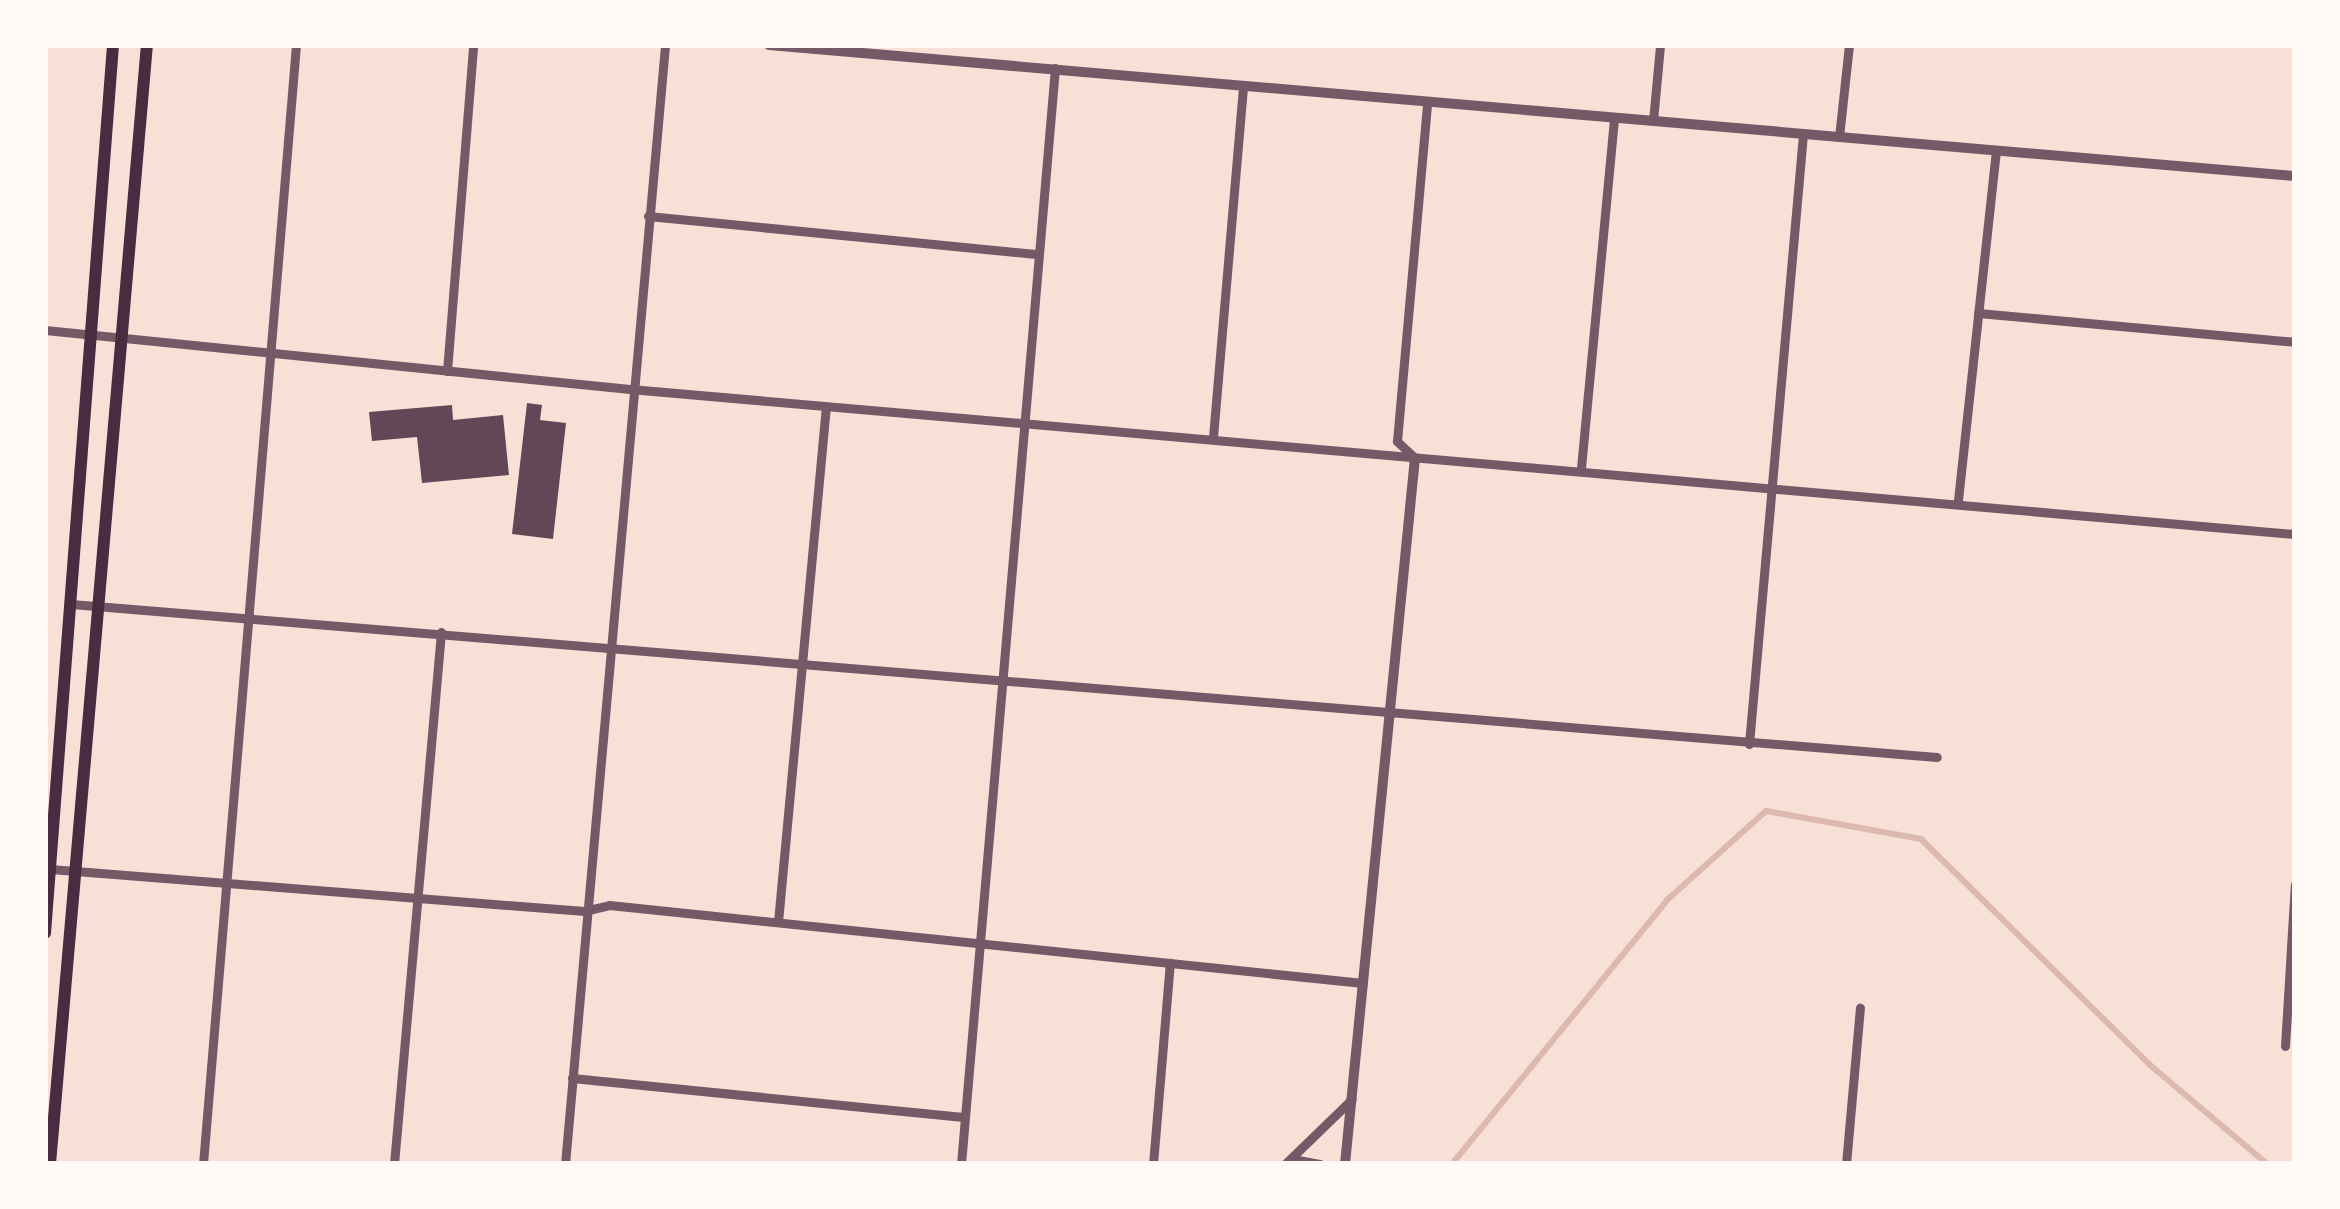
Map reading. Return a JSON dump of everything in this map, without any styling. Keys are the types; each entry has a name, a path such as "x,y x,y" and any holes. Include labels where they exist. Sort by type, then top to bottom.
{"main road":[{"path":"45,933 112,45"},
{"path":"50,1164 94,605 123,341 147,45"}],"street":[{"path":"203,1164 296,45"},
{"path":"447,371 473,45"},
{"path":"565,1164 607,646 665,45"},
{"path":"769,45 2295,176"},
{"path":"1653,122 1660,45"},
{"path":"1839,137 1849,45"},
{"path":"962,1164 1054,68"},
{"path":"1214,437 1243,86"},
{"path":"1414,458 1397,441 1427,102"},
{"path":"1581,468 1614,118"},
{"path":"1750,744 1803,134"},
{"path":"1958,500 1996,151"},
{"path":"648,216 1038,254"},
{"path":"1978,313 2295,342"},
{"path":"45,330 630,389 1958,500 2295,534"},
{"path":"778,922 826,406"},
{"path":"1346,1164 1414,458"},
{"path":"71,604 1937,757"},
{"path":"394,1164 441,632"},
{"path":"50,869 584,911 609,905 1363,982"},
{"path":"2285,1046 2295,884"},
{"path":"1153,1164 1171,963"},
{"path":"1846,1164 1860,1008"},
{"path":"572,1078 963,1117"},
{"path":"1288,1161 1356,1095"},
{"path":"1288,1161 1320,1164"}],"building":[{"path":"527,403 542,405 540,420 566,423 553,539 512,534"},
{"path":"452,405 453,420 503,415 509,475 422,483 417,437 372,441 369,412"}],"waterway":[{"path":"1452,1164 1667,900 1766,811 1921,839 2150,1065 2267,1164"}]}
